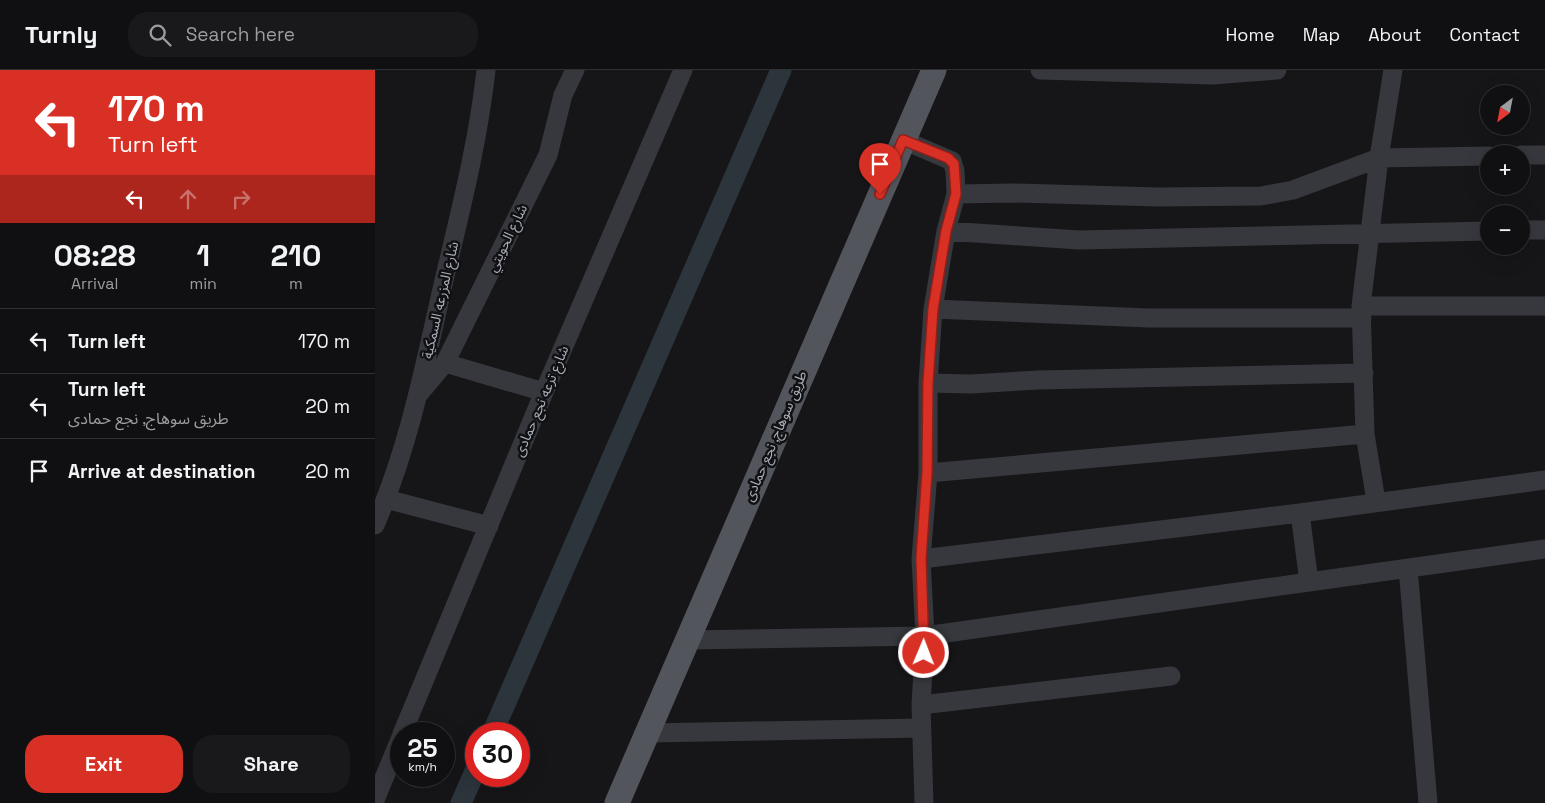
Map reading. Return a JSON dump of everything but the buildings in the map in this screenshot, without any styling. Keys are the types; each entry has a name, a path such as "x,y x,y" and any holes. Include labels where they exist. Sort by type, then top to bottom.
{"main road":[{"name":"طريق سوهاج, نجع حمادى","path":"617,803 934,70"}],"street":[{"name":"شارع المزرعه السمكية","path":"375,524 403,452 418,395 475,146 486,70"},
{"path":"563,95 564,70"},
{"name":"شارع الحويتي","path":"418,395 445,363 548,155 563,95 575,70"},
{"name":"شارع ترعه نجع حمادى","path":"407,722 545,392 683,70"},
{"path":"1040,70 1212,76 1277,70"},
{"path":"1376,501 1365,434 1362,312 1379,158 1393,70"},
{"path":"903,140 952,161 955,171 956,194 946,231 933,309 928,383 927,473 921,559 925,636 921,705 924,803"},
{"path":"1530,155 1545,155"},
{"path":"956,194 1158,197 1261,196 1293,190 1379,158 1480,156"},
{"path":"1530,230 1545,230"},
{"path":"946,231 1079,240 1370,232 1480,231"},
{"path":"933,309 1149,318 1545,306"},
{"path":"445,363 545,392"},
{"path":"928,383 971,384 1038,380 1364,373"},
{"path":"927,473 1365,434"},
{"path":"921,559 1300,513 1376,501 1545,480"},
{"path":"386,499 489,526"},
{"path":"1300,513 1309,582"},
{"path":"688,640 925,636 1545,549"},
{"path":"1407,568 1428,803"},
{"path":"921,705 1171,676"},
{"path":"648,733 921,728"},
{"name":"شارع ترعه نجع حمادى","path":"375,800 390,764"}],"waterway":[{"path":"497,722 781,70"},
{"path":"461,803 468,787"}],"route":[{"path":"880,194 903,140 948,158 954,164 956,194 946,231 933,309 928,383 927,473 921,559 925,636 924,653"}]}
